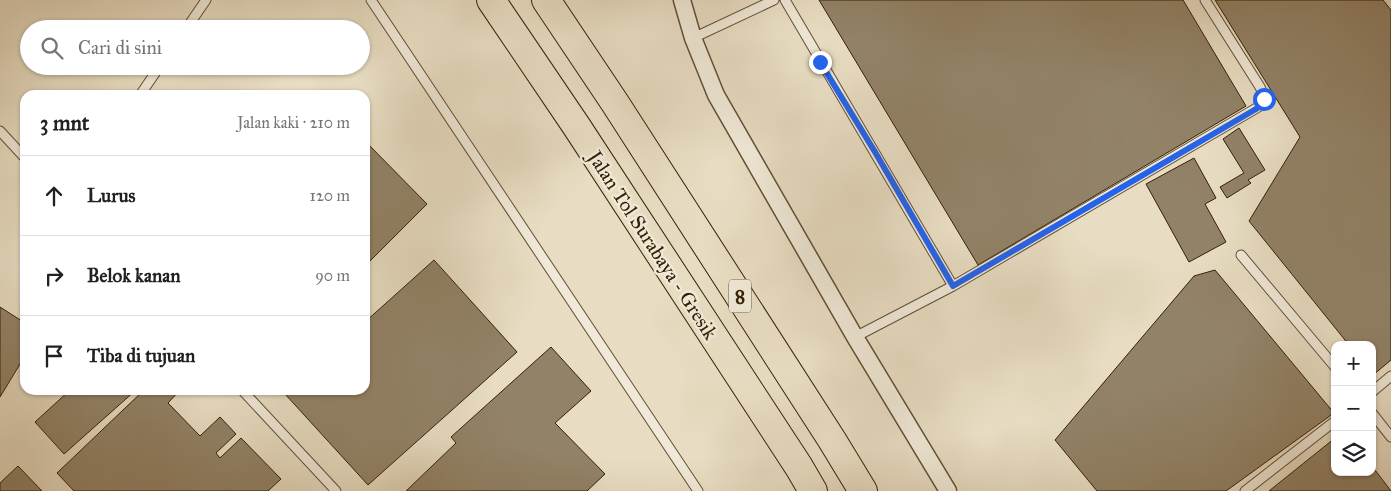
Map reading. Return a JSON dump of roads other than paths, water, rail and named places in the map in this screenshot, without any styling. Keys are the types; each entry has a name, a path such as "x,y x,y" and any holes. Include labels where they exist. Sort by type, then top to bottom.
{"highway":[{"name":"Jalan Tol Surabaya - Gresik","path":"491,0 577,127 813,491"},
{"name":"8","path":"546,0 615,102 863,491"}],"street":[{"path":"682,0 693,38 716,95 854,337 948,491"}],"lane":[{"path":"192,20 206,0"},
{"path":"371,0 698,491"},
{"path":"693,38 774,0"},
{"path":"785,0 953,286"},
{"path":"854,337 953,286 1260,106 1264,99 1260,88 1206,0"},
{"path":"143,90 154,75"},
{"path":"0,131 20,153"},
{"path":"1241,255 1331,362"},
{"path":"1376,389 1391,376"},
{"path":"247,395 336,491"},
{"path":"1376,417 1391,437"},
{"path":"1245,491 1331,424"}]}
